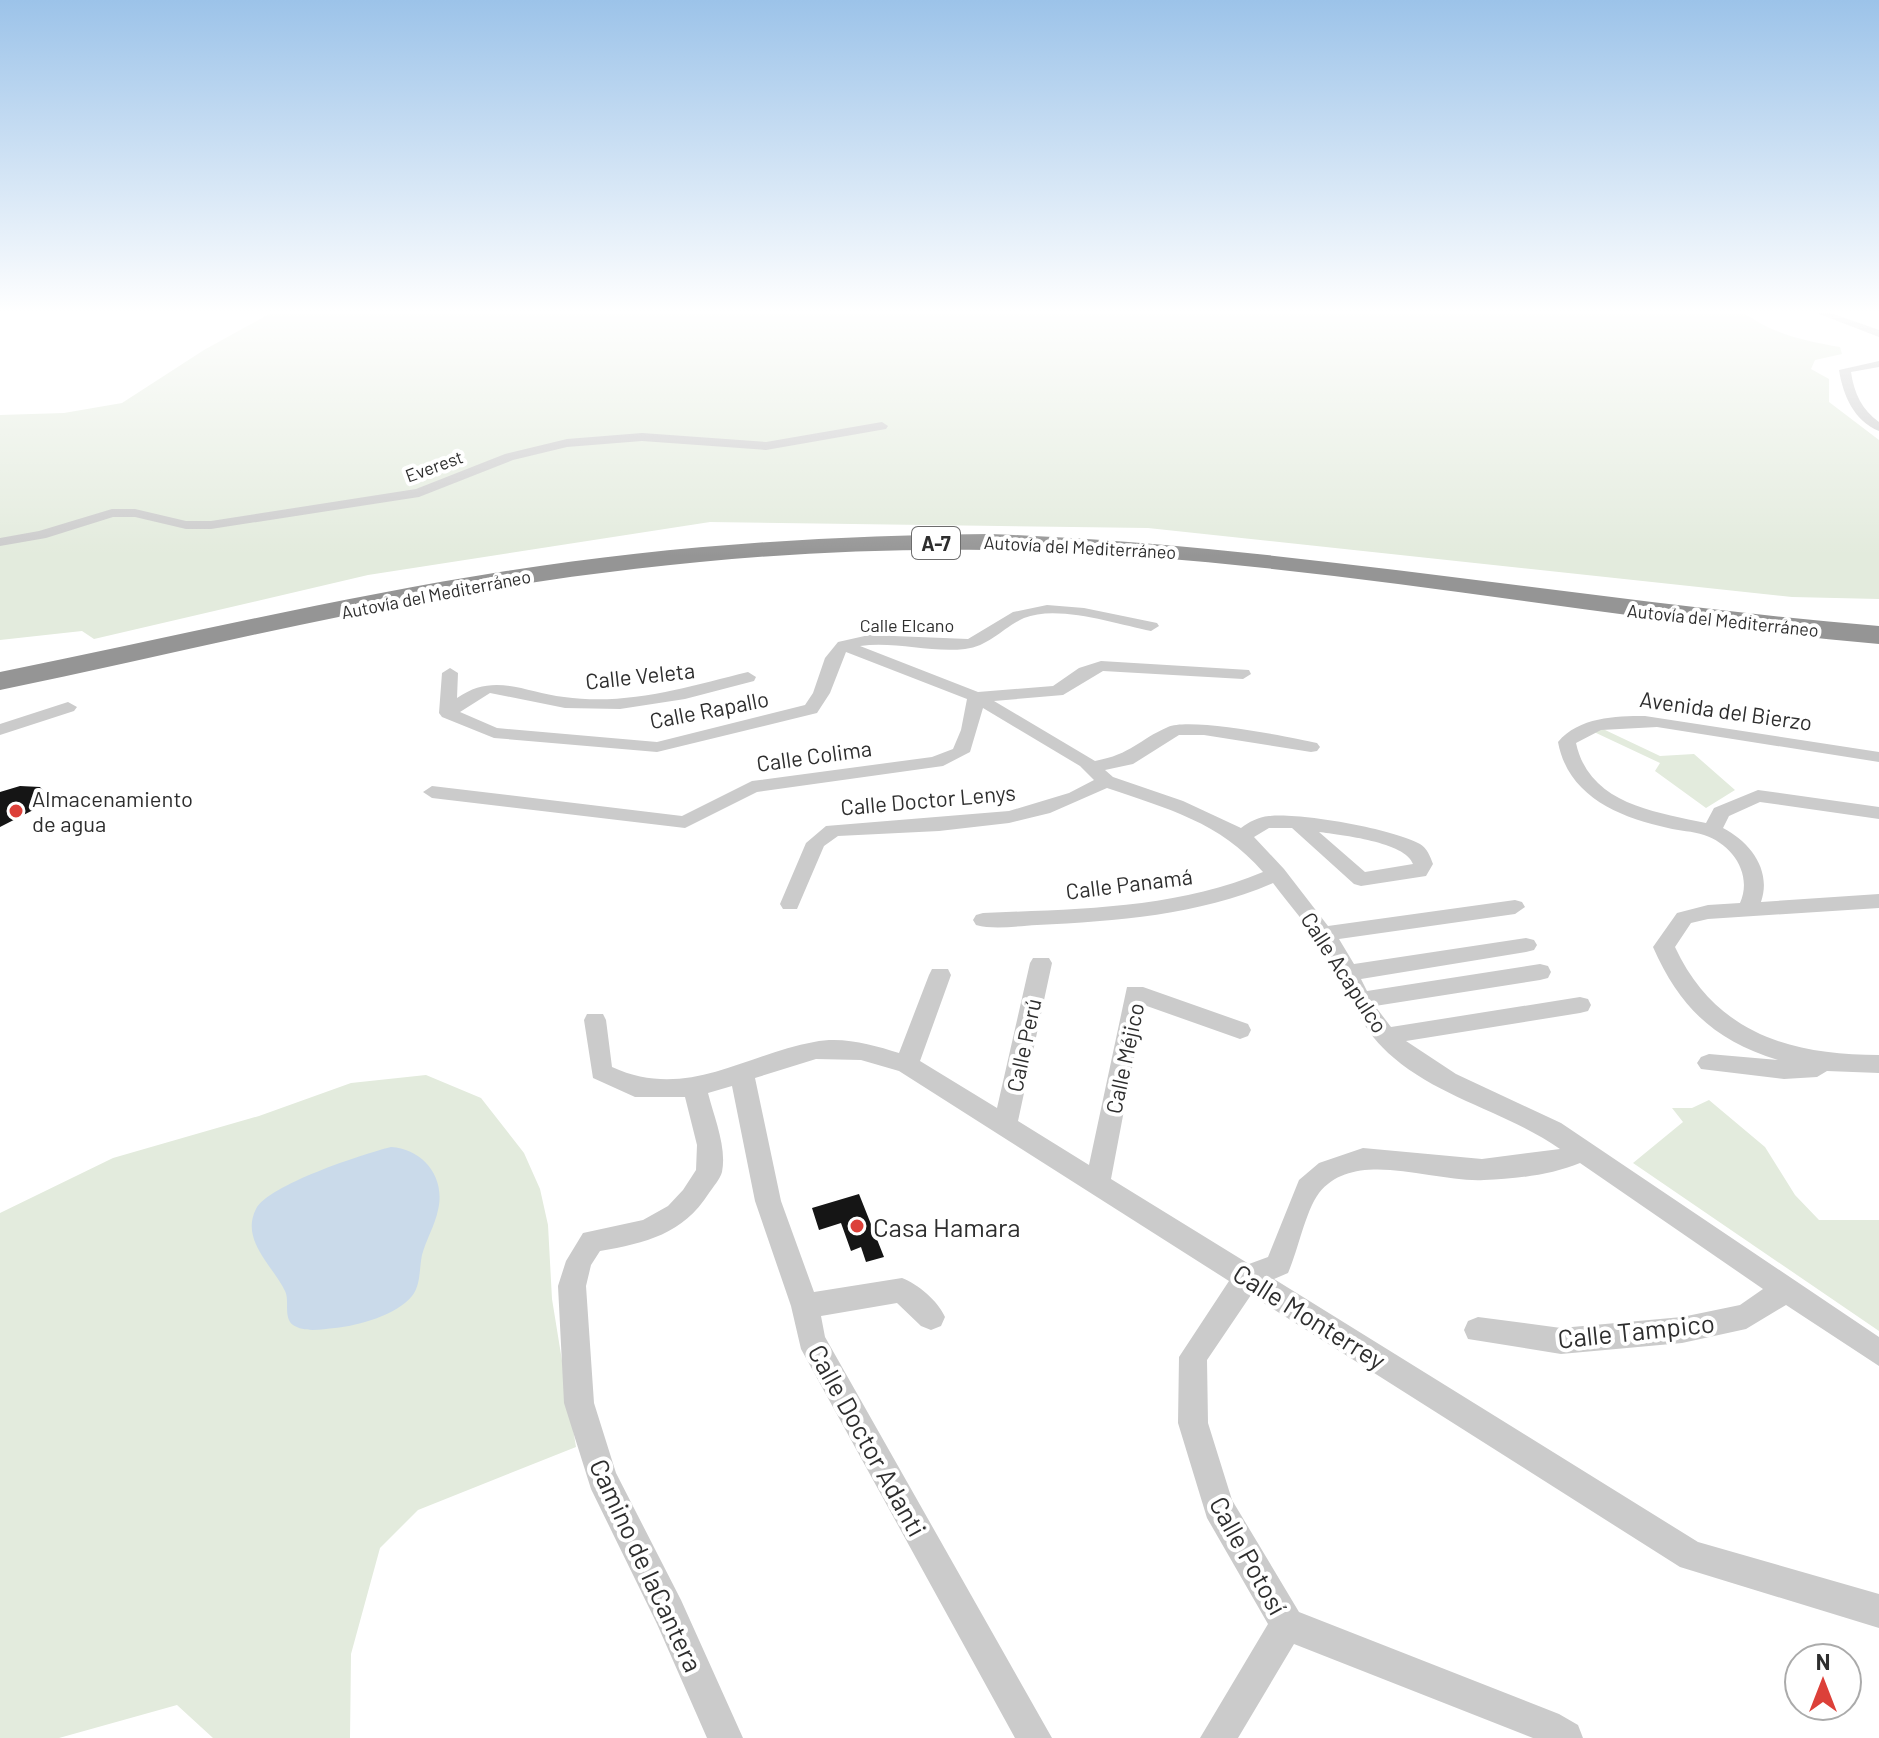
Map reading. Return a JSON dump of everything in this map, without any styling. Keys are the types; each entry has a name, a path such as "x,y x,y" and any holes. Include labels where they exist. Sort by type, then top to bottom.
{"highway":[{"name":"Autovía del Mediterráneo","path":"0,662 427,576 525,561 740,535 886,529 1059,530 1216,541 1717,604 1879,618"},
{"name":"Autovía del Mediterráneo","path":"0,681 436,591 588,567 746,551 895,543 1004,542 1203,553 1713,620 1879,635"}],"street":[{"path":"1851,394 1861,414 1879,427"},
{"name":"Everest","path":"0,542 41,535 112,513 135,513 177,524 211,525 419,493 509,457 567,443 642,437 766,446 882,426"},
{"name":"Calle Elcano","path":"844,645 871,641 960,646 992,637 1018,615 1038,611 1062,610 1151,626"},
{"name":"Calle Acapulco","path":"844,645 976,697 1099,774 1176,805 1241,837 1277,874 1323,934 1372,1022 1403,1053 1448,1081 1552,1130 1879,1353"},
{"name":"Calle Rapallo","path":"448,713 494,733 657,747 811,709 821,700 833,654 844,645"},
{"path":"976,697 1057,691 1101,666 1243,674"},
{"path":"448,713 450,673"},
{"name":"Calle Veleta","path":"448,713 480,690 490,688 524,697 578,704 616,703 704,690 748,677"},
{"name":"Calle Colima","path":"432,792 685,822 752,787 811,777 899,769 937,762 961,752 970,730 976,697"},
{"path":"0,730 68,707"},
{"name":"Avenida del Bierzo","path":"1748,909 1756,894 1751,866 1744,854 1712,830 1673,824 1611,802 1575,770 1568,755 1567,742 1577,732 1598,725 1624,721 1657,722 1879,757"},
{"name":"Calle Doctor Lenys","path":"790,904 816,843 833,830 1023,817 1060,806 1099,774 1175,730 1204,730 1311,747"},
{"path":"1712,830 1721,812 1758,796 1879,813"},
{"path":"1241,837 1266,822 1297,823 1370,835 1410,847 1420,854 1423,864 1419,871 1405,876 1361,879 1297,823"},
{"name":"Calle Panamá","path":"983,920 1070,915 1209,897 1252,887 1277,874"},
{"path":"1869,1064 1797,1057 1765,1047 1711,1017 1678,982 1664,947 1684,918 1708,912 1879,901"},
{"path":"1323,934 1515,907"},
{"path":"1347,973 1526,945"},
{"name":"Calle Perú","path":"1005,1126 1041,963"},
{"path":"1361,1000 1540,972"},
{"path":"907,1064 940,975"},
{"name":"Calle Méjico","path":"1098,1181 1135,993 1240,1030"},
{"path":"1386,1036 1580,1005"},
{"path":"595,1020 601,1072 635,1088 695,1088 742,1075"},
{"name":"Calle Monterrey","path":"742,1075 816,1050 861,1051 907,1064 1098,1181 1691,1556 1879,1611"},
{"path":"1709,1063 1784,1070 1869,1064"},
{"name":"Calle Doctor Adanti","path":"742,1075 768,1201 805,1306 811,1340 1034,1738"},
{"name":"Camino de laCantera","path":"695,1088 709,1145 709,1172 677,1214 648,1231 592,1241 579,1261 572,1286 579,1403 602,1478 669,1612 725,1738"},
{"path":"1247,1278 1278,1265 1308,1188 1328,1170 1363,1158 1482,1170 1560,1160 1582,1151"},
{"name":"Calle Potosí","path":"1218,1738 1287,1624 1218,1507 1193,1423 1193,1357 1247,1278"},
{"path":"805,1306 902,1290 931,1317"},
{"name":"Calle Tampico","path":"1478,1330 1561,1341 1682,1330 1746,1316 1786,1290"},
{"path":"1287,1624 1547,1726 1565,1738"}],"shaded area":[{"path":"136,394 1829,394 1829,402 1879,440 1879,599 1792,597 1148,528 710,522 368,575 94,639 82,631 0,640 0,415 64,413 122,403"},
{"path":"1603,729 1660,756 1694,754 1735,790 1706,808 1655,771 1660,763 1594,732"},
{"path":"426,1075 481,1098 524,1153 540,1189 548,1225 552,1299 576,1447 418,1510 380,1548 351,1654 350,1738 213,1738 177,1705 59,1738 0,1738 0,1213 113,1158 259,1116 351,1083"},
{"path":"1709,1100 1765,1147 1795,1195 1819,1220 1879,1220 1879,1331 1633,1163 1683,1122 1672,1108 1692,1108"}],"water":[{"path":"391,1147 403,1149 422,1159 430,1167 439,1187 438,1210 422,1255 415,1292 397,1309 365,1322 314,1330 293,1325 288,1318 285,1291 255,1242 252,1220 256,1209 278,1190 297,1181 339,1163"}],"building":[{"name":"Almacenamiento de agua","path":"20,786 40,787 47,795 43,805 0,827 0,792"},
{"name":"Casa Hamara","path":"859,1194 884,1257 866,1262 861,1247 851,1251 841,1223 819,1230 812,1208"}],"place":[{"name":"Almacenamiento de agua","path":"16,811"},
{"name":"Casa Hamara","path":"857,1226"}]}
